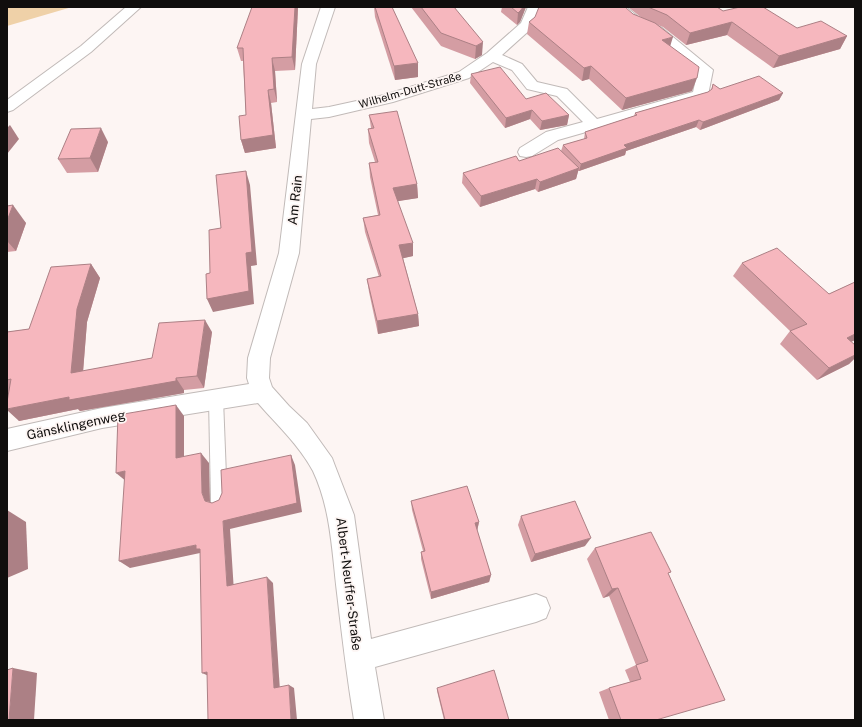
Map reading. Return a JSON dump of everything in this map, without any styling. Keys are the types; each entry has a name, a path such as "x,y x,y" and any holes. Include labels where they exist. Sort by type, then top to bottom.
{"street":[{"path":"7,107 86,49 134,7"},
{"name":"Am Rain","path":"263,392 258,378 259,358 289,253 309,64 328,7"},
{"name":"Wilhelm-Dutt-Straße","path":"304,115 329,112 388,99 464,75 492,56 527,25 535,7"},
{"path":"526,152 552,136 700,95 706,70 657,31 636,22 618,7"},
{"path":"492,56 517,67 532,86 562,92 593,124"},
{"name":"Gänsklingenweg","path":"7,440 75,424 263,392"},
{"name":"Albert-Neuffer-Straße","path":"263,392 281,413 299,430 323,466 341,515 359,657 369,720"},
{"name":"Albert-Neuffer-Straße","path":"359,657 536,608"}],"lane":[{"path":"216,399 219,502"}],"shaded area":[{"path":"7,7 72,7 7,26"}],"building":[{"path":"252,7 295,7 292,57 272,58 274,89 268,90 273,135 241,140 239,116 246,115 243,48 237,48"},
{"path":"375,7 392,7 418,63 394,66"},
{"path":"421,7 454,7 483,42 476,46 441,33"},
{"path":"511,7 523,7 518,13"},
{"path":"539,7 625,7 633,14 655,23 673,37 662,40 699,67 697,78 626,98 591,66 584,68 529,22 535,17"},
{"path":"648,7 717,7 723,11 740,7 763,7 797,28 821,21 847,36 779,56 732,22 690,33 667,15"},
{"path":"500,67 526,99 546,93 569,115 542,121 532,110 506,118 471,74"},
{"path":"759,76 783,93 703,122 699,120 624,145 627,148 581,164 563,145 587,138 585,132 637,115 635,113 708,92 712,89 713,84 720,89"},
{"path":"397,111 417,184 393,188 413,243 399,245 418,314 377,321 367,279 381,276 363,218 380,215 369,163 378,162 368,129 374,128 369,115"},
{"path":"101,128 90,158 58,159 71,129"},
{"path":"558,148 579,168 540,182 537,179 481,196 463,173 516,156 519,161"},
{"path":"246,171 252,252 246,253 249,291 207,299 206,274 210,273 209,230 221,228 216,175"},
{"path":"13,205 7,221 7,206"},
{"path":"777,248 829,294 855,282 855,334 847,338 855,345 855,355 829,368 790,331 807,324 742,263"},
{"path":"91,264 77,309 71,373 152,358 159,323 205,320 197,376 176,378 176,381 69,400 69,397 7,409 11,379 7,380 7,332 29,329 51,267"},
{"path":"176,405 176,458 201,453 202,493 205,501 212,503 219,500 222,493 221,470 291,455 297,503 223,521 227,586 267,577 274,688 289,685 291,720 208,720 207,672 202,673 200,549 196,549 196,545 119,561 125,471 116,473 118,415"},
{"path":"467,486 479,522 475,523 491,575 431,592 421,552 425,551 411,501"},
{"path":"575,501 591,538 535,554 521,516"},
{"path":"7,526 8,560 7,560"},
{"path":"651,532 671,572 668,573 725,700 656,720 621,720 609,688 641,679 636,665 648,661 618,588 612,589 595,548"},
{"path":"13,668 9,720 7,720 7,670"},
{"path":"494,670 509,720 445,720 437,688"}]}
